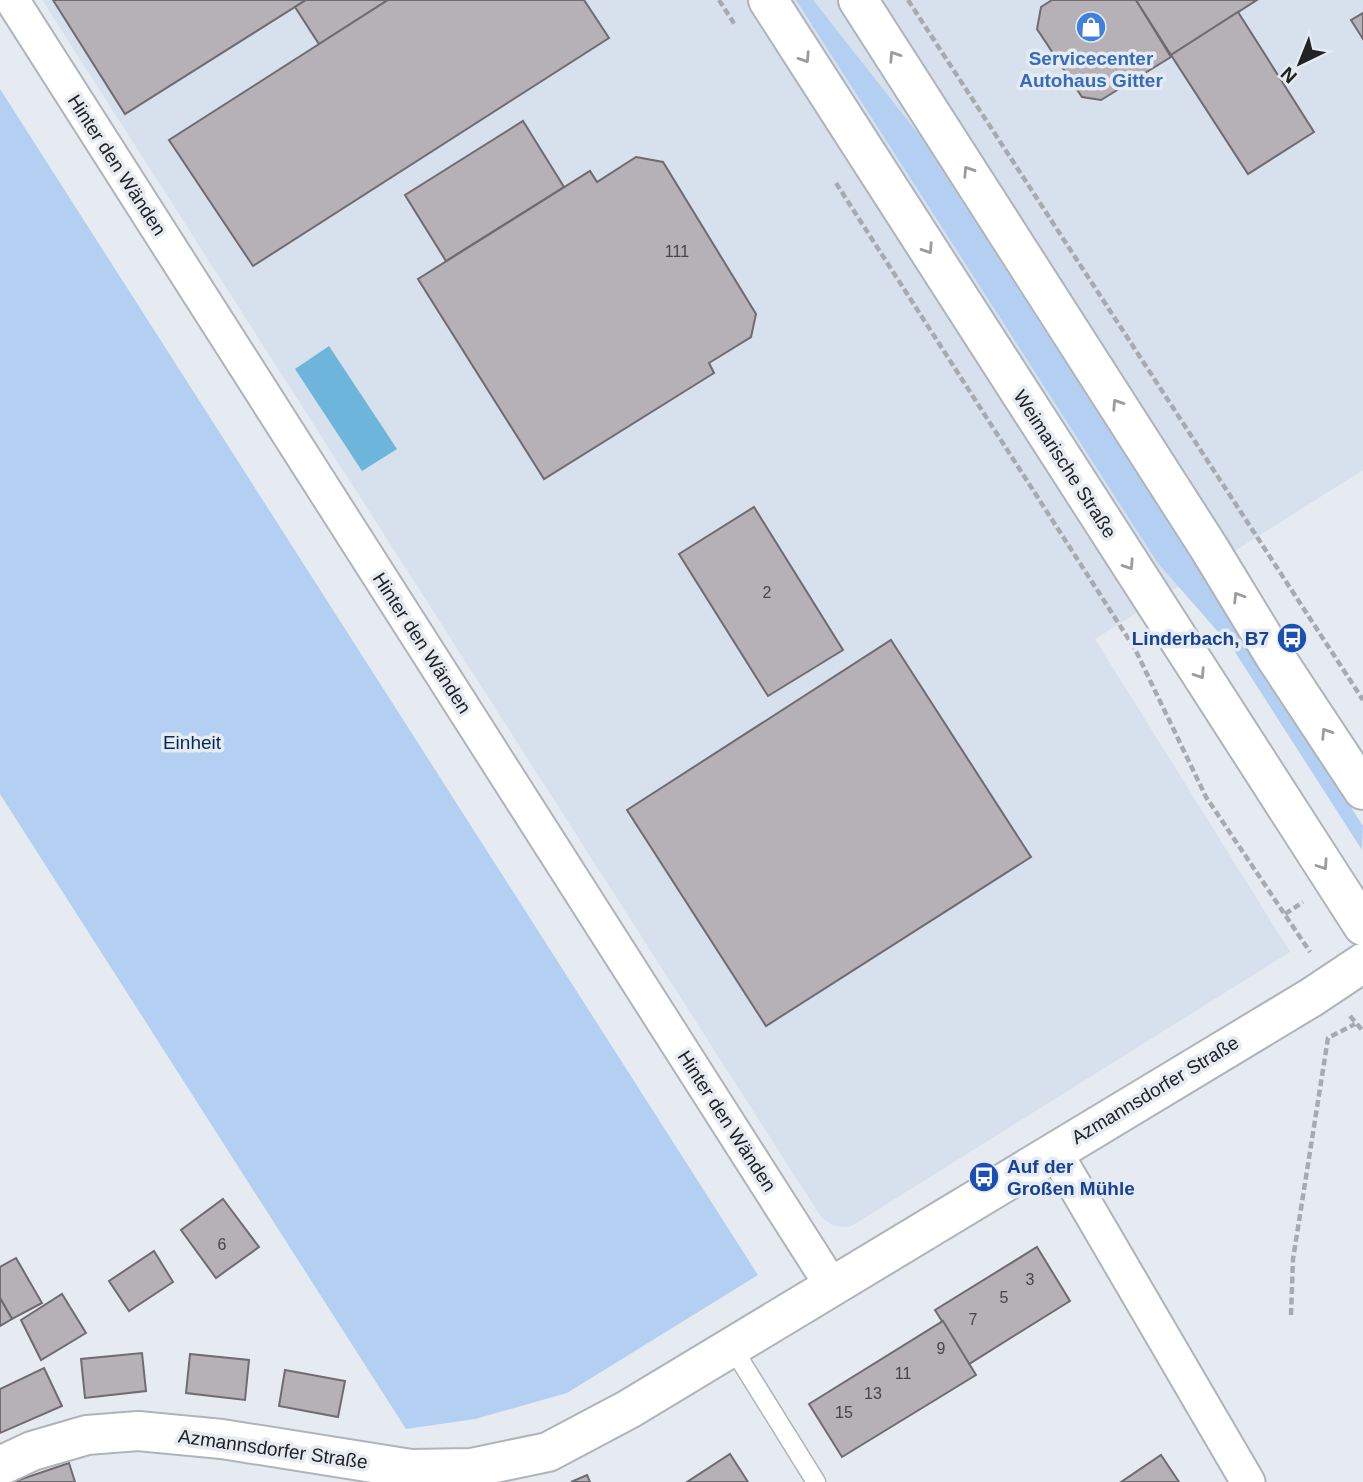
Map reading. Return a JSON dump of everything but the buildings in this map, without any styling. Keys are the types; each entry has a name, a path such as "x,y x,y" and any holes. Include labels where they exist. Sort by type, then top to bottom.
{"main road":[{"name":"Weimarische Straße","path":"768,0 1363,926"},
{"path":"858,0 1209,548 1274,655 1363,790"},
{"name":"Azmannsdorfer Straße","path":"0,1465 32,1451 87,1435 138,1431 222,1439 413,1475 471,1468 548,1452 629,1409 1054,1150 1290,1010 1363,963"}],"street":[{"name":"Hinter den Wänden","path":"12,0 832,1286"},
{"path":"1054,1150 1248,1482"}],"lane":[{"path":"732,1347 816,1482"}],"path":[{"path":"719,0 741,35"},
{"path":"908,0 1363,700"},
{"path":"830,174 1135,649 1206,797 1306,947"},
{"path":"1291,1315 1293,1259 1328,1038 1354,1024 1363,1031"}],"shaded area":[{"path":"42,0 1363,0 1363,470 1095,639 1290,952 850,1227 834,1226 821,1217"},
{"path":"329,346 397,449 362,471 295,369"}],"green space":[{"path":"796,0 813,0 920,136 1363,826 1362,850 1233,649 1157,562"},
{"name":"Einheit","path":"0,89 758,1275 567,1393 475,1419 406,1429 0,794"}],"place":[{"name":"Servicecenter Autohaus Gitter","path":"1091,27"},
{"name":"Linderbach, B7","path":"1292,638"},
{"name":"Auf der Großen Mühle","path":"984,1177"}]}
